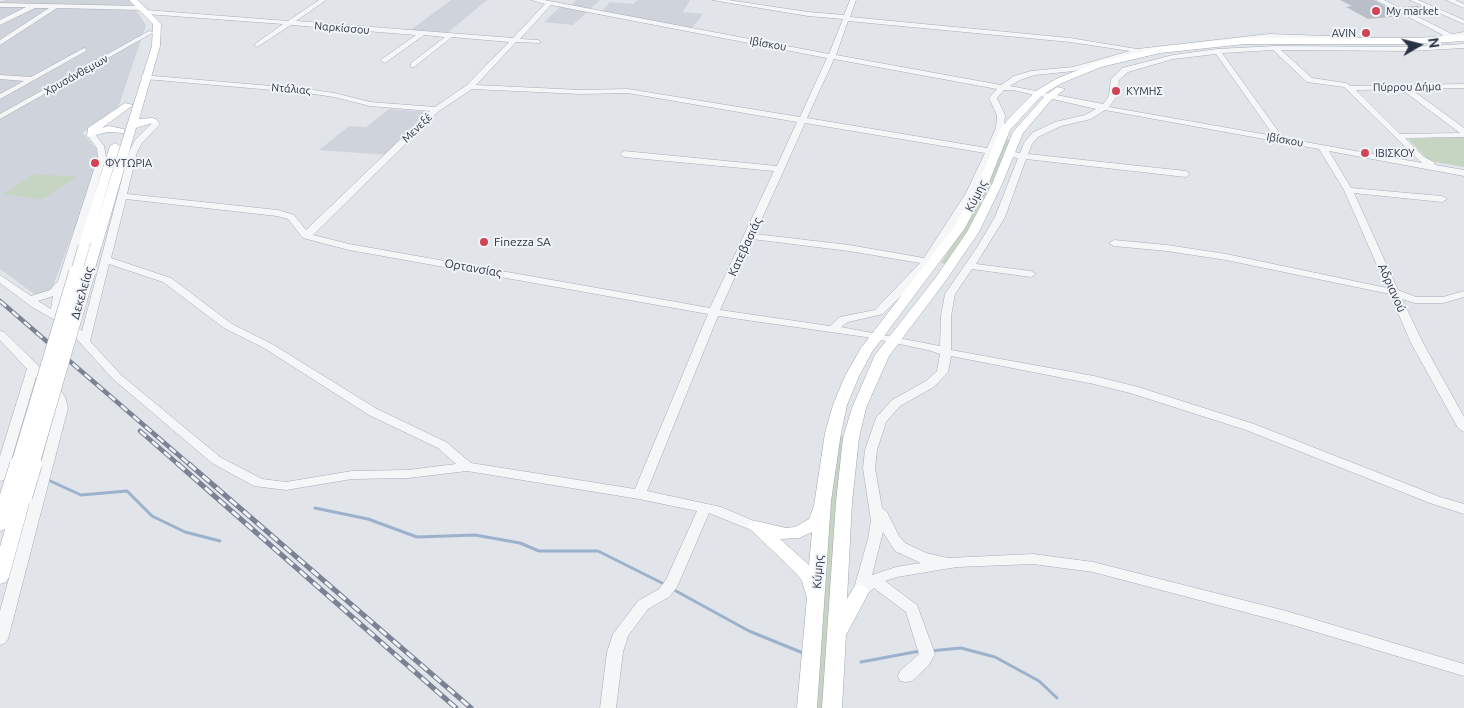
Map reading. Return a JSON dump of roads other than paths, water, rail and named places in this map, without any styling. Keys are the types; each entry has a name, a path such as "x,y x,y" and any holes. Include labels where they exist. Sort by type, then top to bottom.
{"main road":[{"name":"Δεκελείας","path":"132,106 156,46 158,29 150,15 134,0"},
{"name":"Δεκελείας","path":"0,578 24,497 90,246 132,106 151,32 152,25 144,10"},
{"name":"Κύμης","path":"832,708 844,502 851,438 883,340 959,228 984,182 1006,130 1044,96 1076,81 1108,68 1181,51 1250,45 1459,41"},
{"name":"Κύμης","path":"807,708 823,501 833,433 840,405 852,376 940,280 973,232 986,208 1022,126 1044,96"},
{"path":"91,136 92,130 132,106 154,121"},
{"path":"91,136 104,129 125,129 142,121 154,121"},
{"name":"Δεκελείας","path":"0,524 24,497"},
{"path":"756,527 779,533 799,532 816,522 823,501"},
{"path":"756,527 802,568 810,579 815,603"},
{"path":"837,635 867,586"}],"street":[{"path":"257,45 323,0"},
{"name":"Ιβίσκου","path":"534,0 1044,96 1464,172"},
{"path":"715,0 808,14 1070,40 1140,50"},
{"name":"Κατεβασιάς","path":"639,494 714,312 803,120 854,0"},
{"path":"1379,0 1459,41"},
{"path":"1413,0 1464,22"},
{"path":"1449,0 1464,6"},
{"name":"Μενεξέ","path":"306,236 436,109 470,87 550,3"},
{"name":"Ναρκίσσου","path":"0,5 19,6 33,4 55,7 144,10 288,24 538,42"},
{"path":"0,23 33,4"},
{"path":"0,15 19,6"},
{"path":"0,43 55,7"},
{"name":"Χρυσάνθεμων","path":"0,117 151,32"},
{"path":"385,61 421,34"},
{"path":"414,65 450,36"},
{"path":"832,330 844,319 879,312 918,273 961,212 1002,121 993,98 1002,88 1024,75 1074,69 1140,50 1269,36 1459,41"},
{"path":"867,586 878,521 876,499 869,468 871,450 880,421 896,403 923,389 938,378 944,366 947,304 958,280 970,266 1000,217 1031,139 1040,132 1058,124 1081,119 1105,107 1113,96 1114,79 1125,70 1173,57 1217,51 1275,48 1410,49 1459,41"},
{"path":"1275,48 1308,79 1340,83 1350,88 1425,162 1464,172"},
{"path":"1217,51 1280,139"},
{"path":"0,97 81,52 121,59"},
{"path":"0,77 33,79"},
{"name":"Ντάλιας","path":"145,77 307,90 334,94 370,104 436,109"},
{"name":"Πύρρου Δήμα","path":"1350,88 1464,86"},
{"path":"470,87 581,92 628,91 989,151"},
{"path":"1403,87 1464,134"},
{"path":"12,91 43,94"},
{"path":"85,340 133,152 138,142 156,124 154,121"},
{"path":"1399,136 1464,134"},
{"path":"57,317 56,305 61,287 102,155 101,148 91,136"},
{"name":"Αδριανού","path":"1322,147 1348,190 1393,292 1462,422"},
{"path":"624,154 780,169"},
{"path":"1009,154 1186,174"},
{"path":"1348,190 1442,199"},
{"path":"122,196 278,213 291,217 306,236"},
{"name":"Ορτανσίας","path":"306,236 349,247 714,312 832,330 841,335 883,340 929,353 945,352 1094,380 1250,427 1435,500 1464,508"},
{"path":"749,236 849,248 926,261"},
{"path":"1114,243 1194,252 1393,292 1406,298 1443,300 1464,294"},
{"path":"106,260 166,280 228,326 268,346 373,412 442,445 467,467"},
{"path":"970,266 1031,274"},
{"path":"0,278 68,323 117,377 216,460 260,483 286,486 352,475 408,474 467,467 639,494 734,516 756,527"},
{"path":"31,300 54,292 61,287"},
{"path":"0,334 53,387 59,397 62,408 47,465 24,497 0,639"},
{"path":"0,477 33,368"},
{"path":"24,400 53,387"},
{"path":"876,499 893,539 900,547 923,558 957,562"},
{"path":"608,708 615,652 621,634 644,605 664,594 672,582 705,508"},
{"path":"867,586 896,572 957,562 1033,559 1092,567 1286,618 1464,670"},
{"path":"867,586 912,609 925,647 924,661 906,676"}],"waterway":[{"path":"46,479 81,495 127,491 152,516 185,532 220,541"},
{"path":"315,508 368,519 417,537 475,535 520,543 539,551 598,551 664,584"},
{"path":"676,591 749,631 803,653"},
{"path":"930,651 961,648 995,657 1039,681 1057,698"},
{"path":"861,662 920,651"}],"railway":[{"path":"0,301 190,465"},
{"path":"140,431 179,465"},
{"path":"178,464 456,708"},
{"path":"189,464 471,708"}],"place":[{"name":"My market","path":"1376,11"},
{"name":"AVIN","path":"1366,33"},
{"name":"ΚΥΜΗΣ","path":"1116,91"},
{"name":"ΙΒΙΣΚΟΥ","path":"1365,153"},
{"name":"ΦΥΤΩΡΙΑ","path":"95,163"},
{"name":"Finezza SA","path":"484,242"}]}
